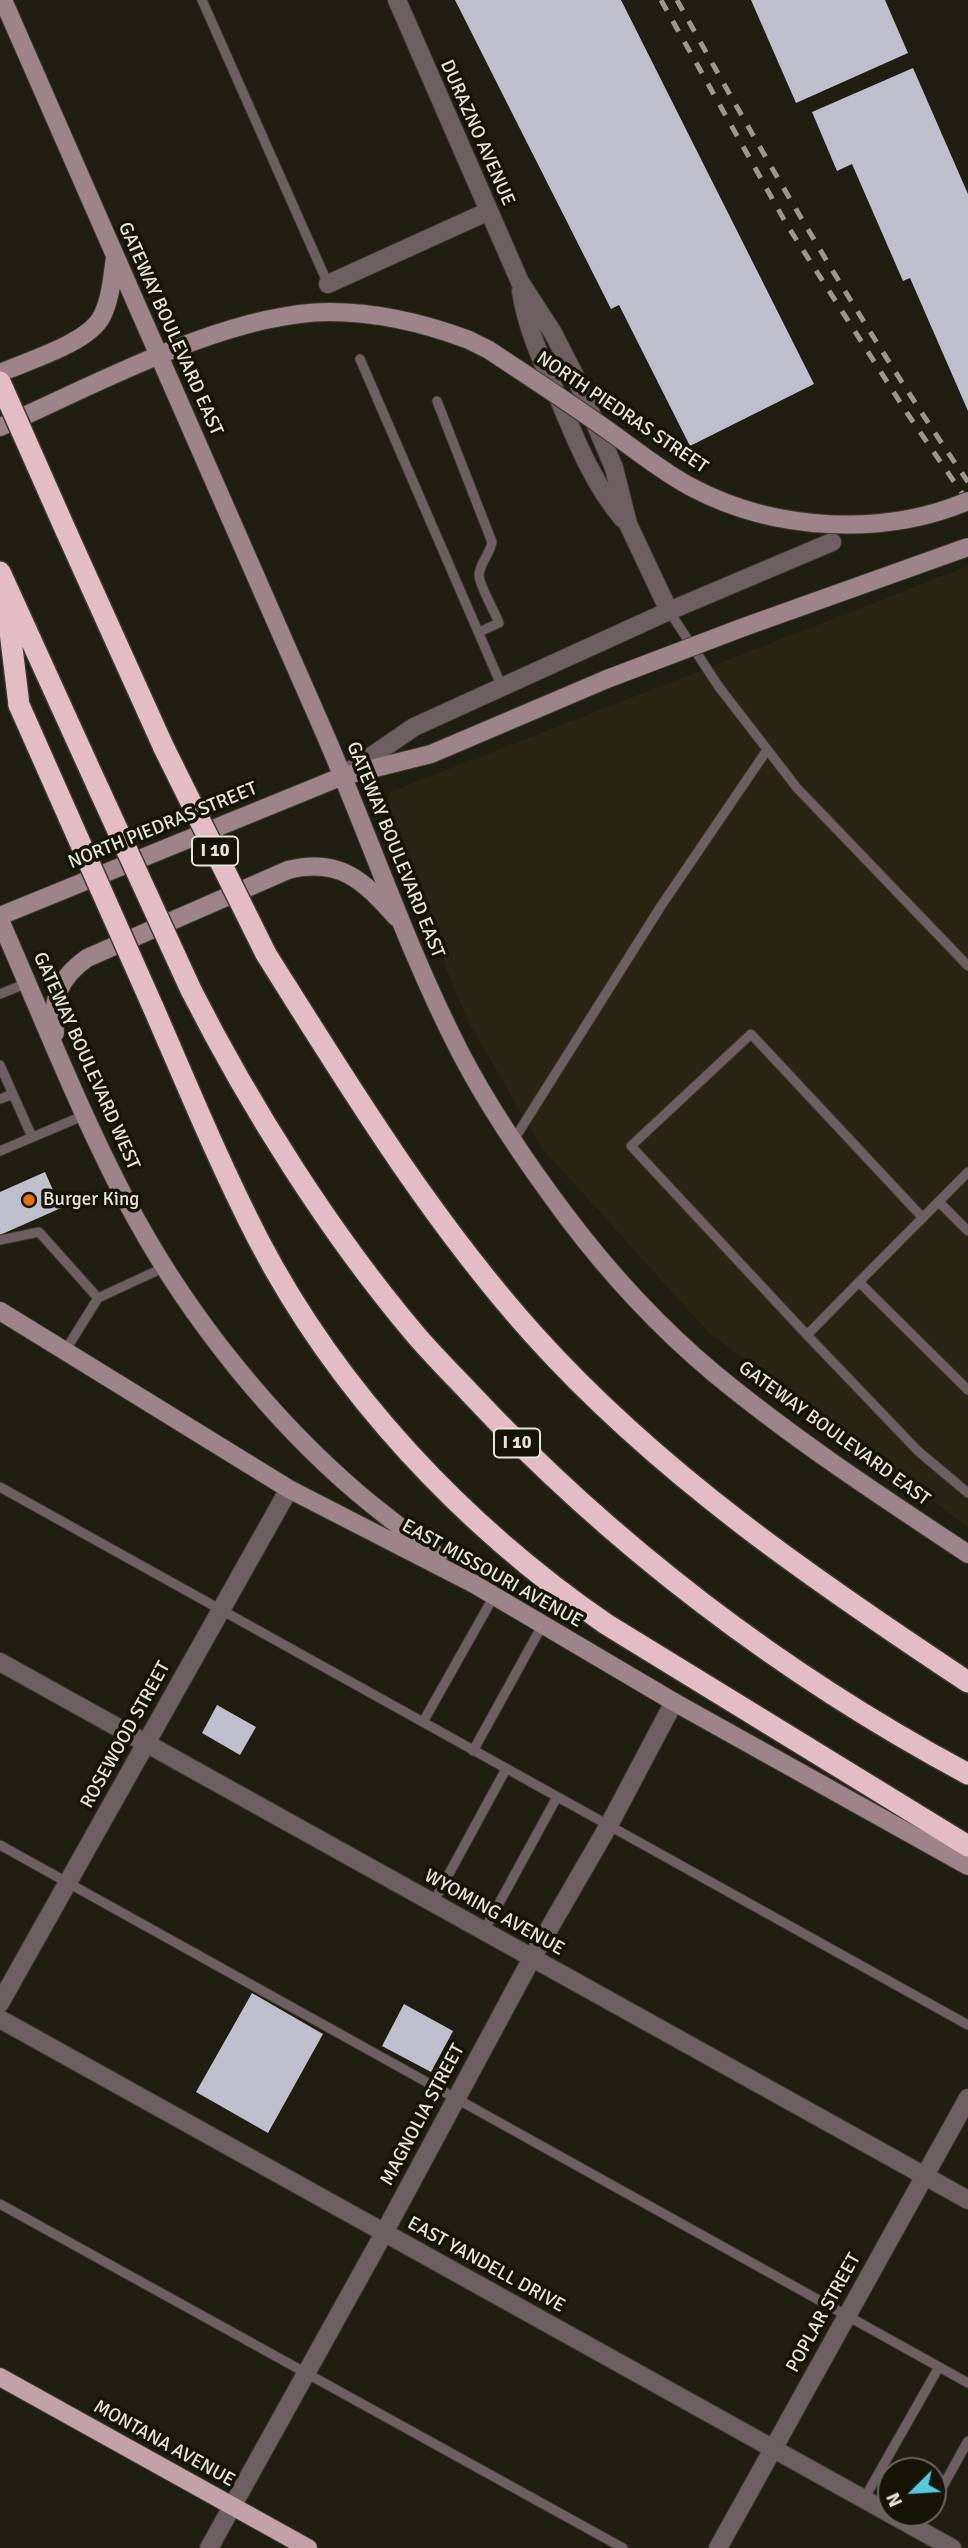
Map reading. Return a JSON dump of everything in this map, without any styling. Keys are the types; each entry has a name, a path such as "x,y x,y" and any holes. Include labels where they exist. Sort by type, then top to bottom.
{"highway":[{"name":"I 10","path":"0,382 164,748 266,954 421,1195 476,1267 535,1336 655,1451 757,1537 857,1609 968,1682"},
{"name":"I 10","path":"2,576 191,990 226,1058 279,1145 349,1248 415,1335 509,1435 597,1517 701,1602 761,1646 845,1701 925,1751 968,1774"},
{"path":"2,576 19,705 220,1162 280,1279 327,1350 367,1402 447,1493 553,1588 606,1625 968,1846"}],"main road":[{"name":"GATEWAY BOULEVARD EAST","path":"3,0 343,776 432,993 461,1054 513,1141 569,1220 620,1280 663,1326 713,1372 790,1433 968,1554"},
{"path":"0,373 79,338 93,327 101,317 110,295 116,257"},
{"name":"NORTH PIEDRAS STREET","path":"0,427 159,356 257,323 328,312 372,314 439,328 489,350 660,469 695,489 737,507 774,517 813,523 863,524 914,517 953,507 968,500"},
{"name":"NORTH PIEDRAS STREET","path":"0,918 343,776 431,754 607,679 967,548"},
{"path":"56,1046 53,1011 64,977 73,968 87,958 288,870 324,866 342,870 359,880 403,924"},
{"name":"GATEWAY BOULEVARD WEST","path":"0,918 85,1115 136,1219 193,1310 289,1426 357,1493 474,1584"},
{"name":"EAST MISSOURI AVENUE","path":"0,1311 289,1489 474,1584 674,1702 968,1866"},
{"name":"MONTANA AVENUE","path":"0,2377 308,2548"}],"street":[{"name":"DURAZNO AVENUE","path":"397,0 520,282 553,333 576,378 614,468 628,524 669,611"},
{"path":"328,284 489,211"},
{"name":"NORTH PIEDRAS STREET","path":"343,776 414,727 669,611 832,542"},
{"name":"ROSEWOOD STREET","path":"0,2003 289,1489"},
{"name":"WYOMING AVENUE","path":"0,1662 968,2200"},
{"name":"MAGNOLIA STREET","path":"209,2548 384,2233 532,1958 609,1825 674,1702"},
{"name":"EAST YANDELL DRIVE","path":"0,2019 952,2548"},
{"name":"POPLAR STREET","path":"718,2548 968,2098"}],"lane":[{"path":"202,0 328,284"},
{"path":"360,359 502,687"},
{"path":"437,401 492,542 479,576 499,623 480,632"},
{"path":"669,611 703,664 767,750 824,818 968,966"},
{"path":"513,1141 661,906 767,750"},
{"path":"0,994 28,982"},
{"path":"923,1218 751,1034 631,1146 918,1451 968,1492"},
{"path":"0,1065 4,1085 13,1094 32,1137"},
{"path":"0,1099 13,1094"},
{"path":"0,1151 85,1115"},
{"path":"807,1335 968,1172"},
{"path":"939,1202 968,1231"},
{"path":"0,1240 38,1232 98,1298"},
{"path":"65,1351 98,1298 165,1267"},
{"path":"859,1282 968,1390"},
{"path":"0,1487 968,2025"},
{"path":"423,1722 494,1596"},
{"path":"473,1751 543,1625"},
{"path":"433,1903 506,1769"},
{"path":"484,1931 557,1797"},
{"path":"0,1845 968,2383"},
{"path":"0,2204 623,2548"},
{"path":"864,2499 939,2367"},
{"path":"947,2479 968,2441"}],"shaded area":[{"path":"968,566 968,1527 707,1331 542,1148 470,1025 383,818 390,792"}],"building":[{"path":"455,0 621,0 814,384 690,446 619,305 611,309"},
{"path":"751,0 885,0 908,53 796,103"},
{"path":"913,68 968,194 968,411 910,278 903,281 852,164 837,171 812,112"},
{"name":"Burger King","path":"45,1172 61,1208 0,1235 0,1192"},
{"path":"217,1705 256,1727 240,1755 202,1733"},
{"path":"252,1993 323,2034 268,2133 196,2092"},
{"path":"404,2004 453,2031 431,2072 382,2046"}],"railway":[{"path":"661,0 787,225 907,413 968,502"},
{"path":"677,0 817,244 968,482"}],"place":[{"name":"Burger King","path":"29,1200"}]}
